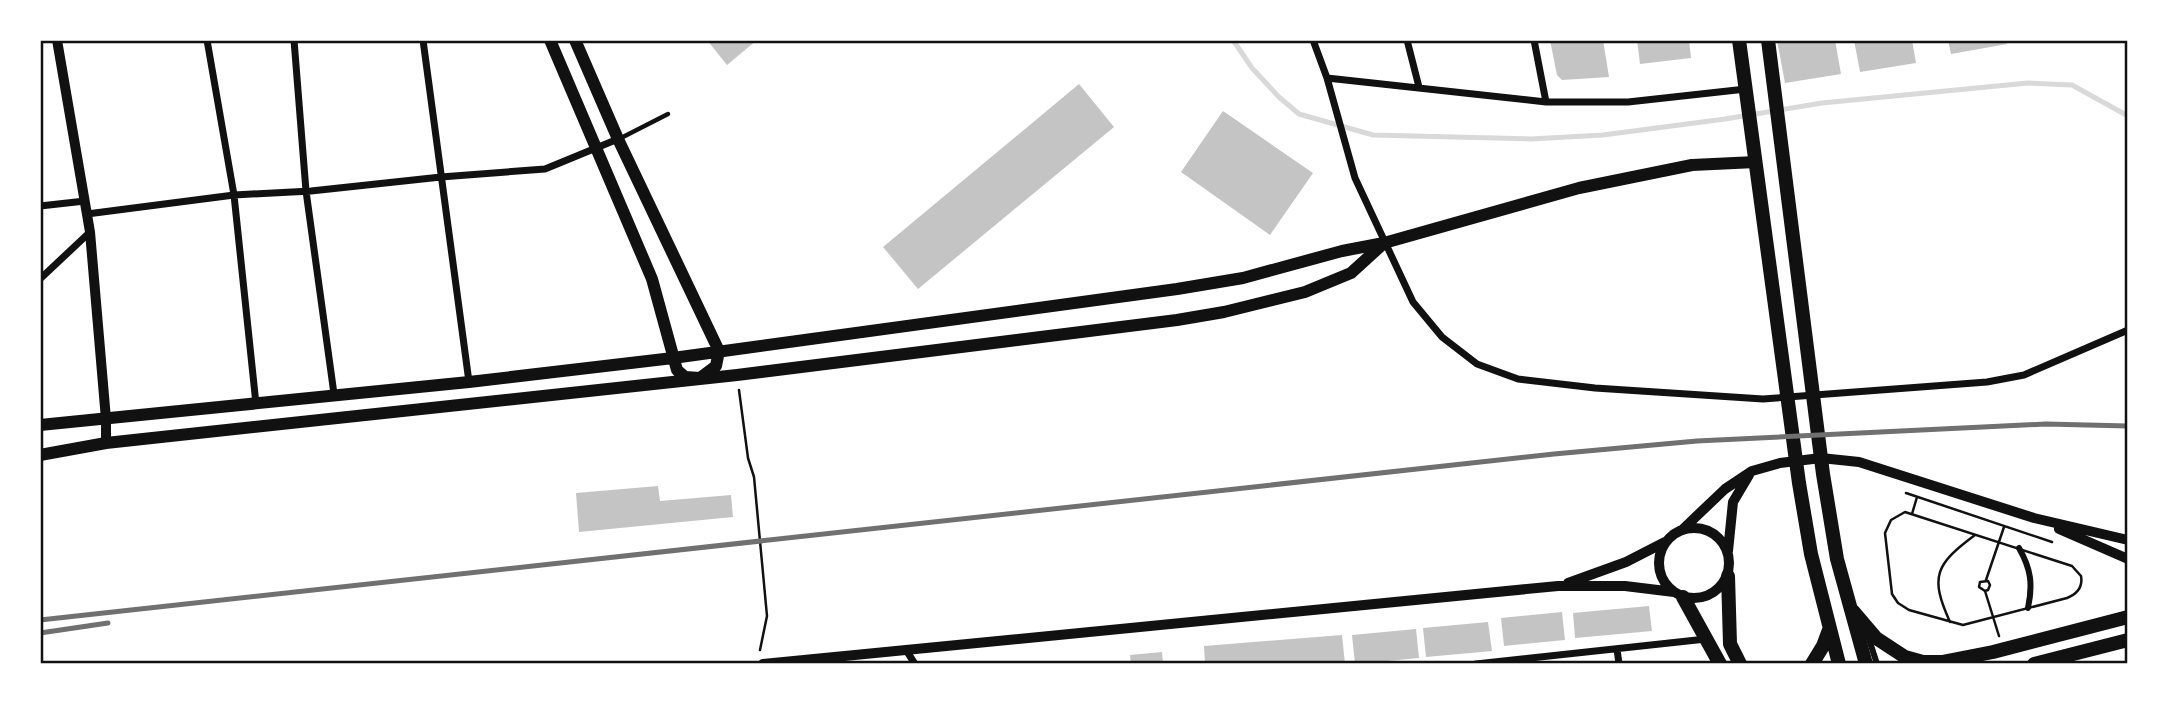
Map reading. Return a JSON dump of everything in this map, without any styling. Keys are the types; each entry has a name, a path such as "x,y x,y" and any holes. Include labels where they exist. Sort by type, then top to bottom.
{"main road":[{"path":"550,40 652,279 673,358 681,375 700,378 716,366 719,351 618,139 575,40"},
{"path":"1739,40 1799,483 1811,554 1839,664"},
{"path":"1768,40 1837,559 1866,664"},
{"path":"40,425 469,382 673,358 1177,289 1243,278 1342,251 1384,243 1578,188 1692,165 1756,162"},
{"path":"40,455 106,443 737,375 1177,320 1224,312 1305,292 1351,273 1384,243"},
{"path":"1728,576 1730,644 1740,664"},
{"path":"1678,594 1719,663"},
{"path":"1848,604 1876,638 1905,657 1923,662 1942,662 1993,652 2128,617"},
{"path":"1812,664 1829,630"},
{"path":"2035,664 2128,640"}],"street":[{"path":"57,40 90,232 106,443"},
{"path":"207,40 234,195 256,404"},
{"path":"294,40 306,191 334,394"},
{"path":"424,40 469,382"},
{"path":"1313,40 1327,78 1355,178 1413,302 1442,337 1477,364 1518,379 1595,388 1763,399 1987,382 2024,375 2128,330"},
{"path":"1407,40 1419,88"},
{"path":"1534,40 1546,102"},
{"path":"1327,78 1546,102 1628,102 1746,89"},
{"path":"87,214 234,195 545,169 618,139"},
{"path":"40,206 85,201"},
{"path":"40,279 90,232"},
{"path":"1558,586 1626,562 1667,541 1726,489 1752,471 1802,460 1841,459 1874,467 2034,518 2128,540"},
{"path":"1728,551 1733,502 1752,471"},
{"path":"2034,518 2128,559"},
{"path":"763,664 1558,586 1625,586 1698,599 1713,594 1728,576 1728,551 1724,543 1709,531 1700,528 1682,530"},
{"path":"1667,541 1662,549 1659,568 1667,586 1678,594"},
{"path":"2018,548 2031,574 2032,591 2028,608"},
{"path":"1863,611 1877,664"},
{"path":"1476,664 1706,639"},
{"path":"1617,649 1619,664"},
{"path":"906,650 915,664"}],"lane":[{"path":"618,139 668,114"}],"path":[{"path":"737,375 757,506 767,616 760,648"},
{"path":"1904,492 2052,542"},
{"path":"1912,514 1917,497"},
{"path":"1898,514 1912,514 2072,566 2081,576 2081,586 2072,596 1963,625 1909,610 1898,603 1892,594 1886,528 1898,514"},
{"path":"1986,580 2004,526"},
{"path":"1950,622 1938,591 1939,575 1950,555 1976,534"},
{"path":"1986,580 1982,580 1979,586 1984,591 2000,639"},
{"path":"1984,591 1990,585 1986,580"}],"building":[{"path":"707,40 757,40 727,65"},
{"path":"1550,40 1603,40 1609,77 1562,80 1557,75"},
{"path":"1637,40 1689,40 1691,58 1640,64"},
{"path":"1777,40 1835,40 1841,74 1785,83"},
{"path":"1854,40 1912,40 1916,63 1860,72"},
{"path":"1948,40 2006,40 2007,44 1951,54"},
{"path":"1079,84 1114,127 918,289 883,247"},
{"path":"1223,111 1313,173 1270,235 1181,172"},
{"path":"658,486 660,501 731,495 733,517 579,532 576,493"},
{"path":"1649,606 1652,631 1575,638 1573,613"},
{"path":"1562,612 1565,640 1504,646 1501,618"},
{"path":"1488,622 1492,651 1426,657 1423,628"},
{"path":"1416,629 1419,658 1355,664 1352,635"},
{"path":"1342,635 1345,664 1205,664 1204,646"},
{"path":"1162,652 1163,664 1131,664 1130,655"}],"waterway":[{"path":"1233,40 1252,68 1299,114 1373,135 1531,139 1603,135 1822,103 2028,83 2072,85 2128,116"}],"railway":[{"path":"40,620 1554,454 1697,441 2046,424 2128,426"},
{"path":"40,633 108,623"}]}
